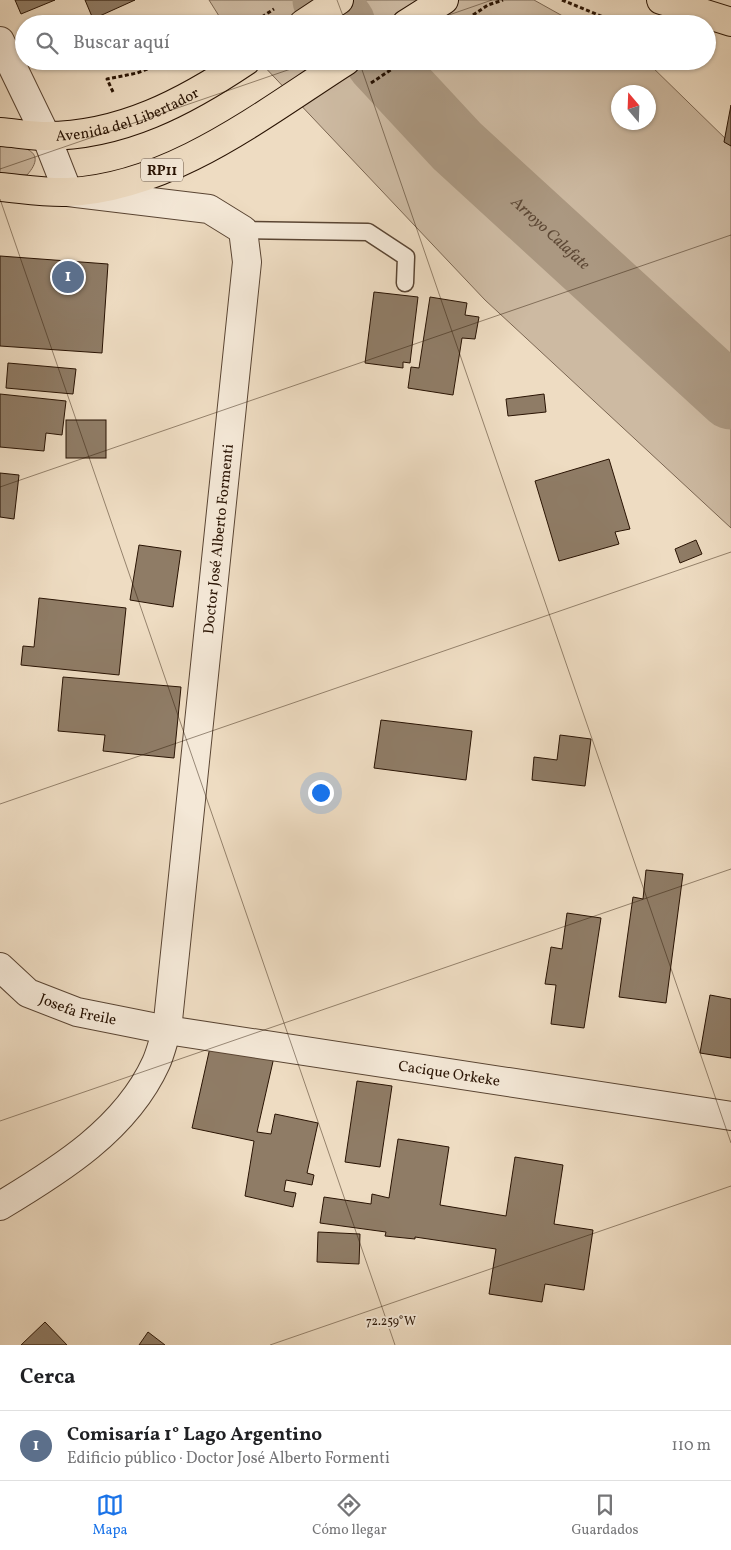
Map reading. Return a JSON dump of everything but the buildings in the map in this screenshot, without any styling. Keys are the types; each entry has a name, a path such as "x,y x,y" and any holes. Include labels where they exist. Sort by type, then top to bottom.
{"main road":[{"path":"316,15 339,0"},
{"path":"420,15 444,0"},
{"path":"661,0 709,15"},
{"path":"716,17 731,22"},
{"name":"Avenida del Libertador","path":"0,132 46,136 88,132 128,124 155,114 232,70"},
{"name":"RP11","path":"0,187 68,192 113,185 157,172 198,154 332,70"}],"street":[{"path":"0,41 46,136 68,192 208,209 243,230"},
{"name":"Doctor José Alberto Formenti","path":"0,1206 43,1180 94,1143 133,1100 156,1063 167,1030 247,262 243,230"},
{"name":"Josefa Freile","path":"0,968 28,992 77,1012 167,1030"},
{"name":"Cacique Orkeke","path":"167,1030 731,1116"}],"lane":[{"path":"243,230 368,232 406,257 404,283"}],"path":[{"path":"488,5 498,0 503,0"},
{"path":"562,0 598,15"},
{"path":"264,15 280,5"}],"shaded area":[{"path":"209,0 534,0 561,15 218,15"},
{"path":"268,70 655,70 731,144 731,528 485,300"},
{"path":"0,143 23,148 34,154 33,166 27,175 0,175"}],"waterway":[{"name":"Arroyo Calafate","path":"325,0 336,15"},
{"name":"Arroyo Calafate","path":"386,70 457,146 731,397"}],"place":[{"name":"Comisaría 1° Lago Argentino","path":"68,277"}]}
